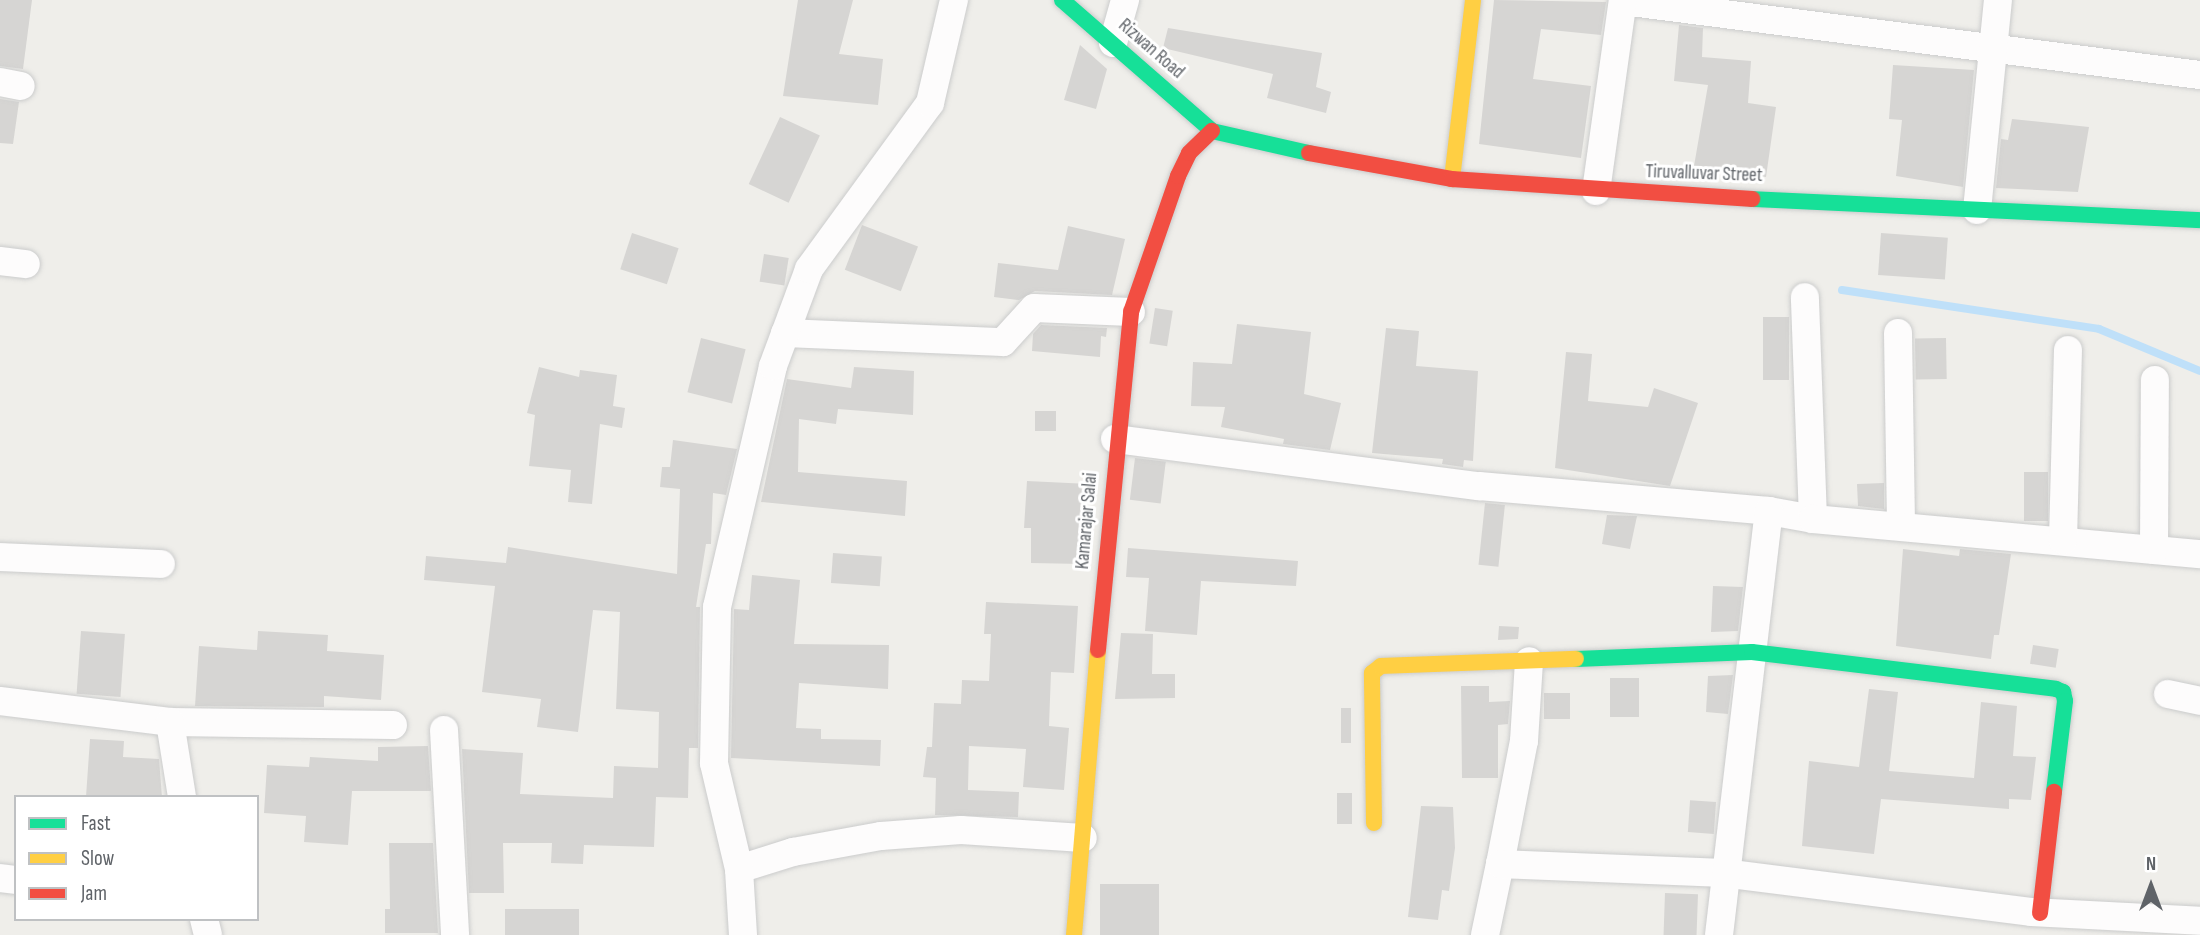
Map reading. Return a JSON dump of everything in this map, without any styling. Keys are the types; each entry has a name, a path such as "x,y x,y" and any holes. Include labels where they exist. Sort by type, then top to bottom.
{"street":[{"path":"743,935 739,869 714,763 717,607 773,366 809,270 930,103 954,0"},
{"name":"Rizwan Road","path":"1062,0 1212,131"},
{"path":"1113,43 1125,0"},
{"path":"1452,179 1473,0"},
{"path":"1977,210 1997,0"},
{"path":"1596,191 1623,1 1993,45 2200,75"},
{"name":"Tiruvalluvar Street","path":"1212,131 1247,142 1452,179 1596,191 2200,220"},
{"name":"Kamarajar Salai","path":"1074,935 1115,439 1131,312 1178,176 1189,153 1212,131"},
{"path":"1805,297 1813,519"},
{"path":"785,333 1003,342 1034,308 1131,312"},
{"path":"1898,332 1901,524"},
{"path":"2063,540 2068,350"},
{"path":"2154,550 2155,380"},
{"path":"1115,439 1479,486 1769,511 1813,519 1901,524 2200,554"},
{"path":"1718,935 1723,873 1769,511"},
{"path":"0,557 161,565"},
{"path":"1374,823 1372,673 1376,668 1752,652 2061,690 2064,701 2040,913"},
{"path":"1485,935 1524,741 1529,661"},
{"path":"2168,694 2200,701"},
{"path":"0,701 170,722 393,725"},
{"path":"170,722 182,795"},
{"path":"444,730 455,935"},
{"path":"739,869 793,852 881,836 961,830 1083,838"},
{"path":"1500,864 1723,873 2040,913 2193,926"}],"building":[{"path":"0,0 32,0 23,69 0,66"},
{"path":"798,0 853,0 839,54 883,59 878,105 783,96"},
{"path":"1494,0 1606,2 1601,35 1541,29 1533,79 1591,86 1581,158 1479,144"},
{"path":"1679,25 1703,28 1702,57 1751,61 1748,103 1776,107 1766,177 1694,166 1708,85 1674,81"},
{"path":"1168,28 1322,53 1316,87 1331,92 1326,113 1267,98 1273,74 1163,48"},
{"path":"1080,45 1107,69 1096,109 1064,100"},
{"path":"1893,65 1974,70 1963,187 1896,176 1902,120 1889,119"},
{"path":"0,99 19,102 13,144 0,143"},
{"path":"780,117 820,136 789,203 749,184"},
{"path":"2012,119 2089,127 2078,192 1996,188 2001,139 2008,140"},
{"path":"862,225 918,247 901,291 845,270"},
{"path":"1068,226 1125,239 1112,295 1035,291 1019,300 994,297 998,263 1058,270"},
{"path":"632,233 679,248 667,284 620,269"},
{"path":"1881,233 1948,238 1945,280 1878,275"},
{"path":"764,254 789,258 784,286 760,282"},
{"path":"1155,308 1173,311 1167,346 1149,344"},
{"path":"1763,317 1789,317 1789,380 1763,380"},
{"path":"1237,324 1311,332 1304,394 1341,403 1330,450 1283,444 1284,439 1221,427 1225,407 1191,406 1193,362 1232,364"},
{"path":"1041,325 1107,328 1106,337 1101,336 1100,357 1032,351 1033,334"},
{"path":"1386,328 1419,331 1416,366 1478,371 1473,461 1464,460 1463,467 1442,464 1443,459 1372,453"},
{"path":"701,338 746,349 732,403 687,392"},
{"path":"1946,338 1947,379 1916,380 1915,339"},
{"path":"1566,352 1592,354 1588,401 1648,407 1654,388 1698,403 1670,486 1555,468"},
{"path":"539,367 579,377 580,370 617,375 613,406 625,408 622,428 600,424 592,504 568,502 571,470 529,466 535,415 527,413"},
{"path":"854,367 914,371 913,415 838,409 836,424 799,419 798,472 907,481 905,516 761,502 787,379 851,388"},
{"path":"1035,411 1056,411 1056,431 1035,431"},
{"path":"673,440 737,449 726,495 713,493 711,544 706,544 696,607 700,607 698,748 689,748 688,798 656,797 654,847 584,845 583,864 551,863 552,843 503,843 504,893 469,893 462,749 523,753 520,794 613,798 614,766 658,768 659,712 616,709 620,612 593,610 578,732 537,727 541,699 482,692 495,586 424,580 426,556 506,563 508,547 677,574 680,489 660,487 662,467 670,467"},
{"path":"1135,458 1166,462 1161,503 1130,500"},
{"path":"2024,472 2048,472 2048,521 2024,521"},
{"path":"1027,481 1089,484 1083,564 1031,563 1031,528 1024,528"},
{"path":"1884,483 1884,509 1858,506 1857,484"},
{"path":"1485,503 1505,505 1498,567 1479,565"},
{"path":"1607,515 1637,516 1630,549 1602,544"},
{"path":"1128,548 1298,561 1296,586 1201,581 1197,635 1145,631 1149,578 1126,577"},
{"path":"1903,549 1959,556 1960,549 2011,554 1999,635 1994,635 1991,659 1896,646"},
{"path":"833,553 882,556 880,586 831,583"},
{"path":"752,575 800,580 794,644 889,645 888,689 799,683 796,728 821,729 821,739 881,740 880,766 731,758 734,609 749,610"},
{"path":"1713,586 1743,587 1738,631 1711,632"},
{"path":"986,602 1078,606 1074,673 1051,672 1049,726 1069,728 1064,790 1023,787 1026,749 969,746 968,790 1019,792 1018,817 935,815 936,778 923,777 927,747 932,747 934,703 961,704 962,680 989,681 991,634 984,634"},
{"path":"1499,626 1519,627 1518,639 1498,640"},
{"path":"81,631 125,634 120,697 77,694"},
{"path":"258,631 328,635 327,651 384,655 381,700 324,696 324,707 195,706 199,646 257,650"},
{"path":"1121,633 1153,634 1152,674 1175,674 1175,698 1115,699"},
{"path":"2033,645 2059,649 2056,668 2030,664"},
{"path":"1733,675 1728,714 1706,712 1708,676"},
{"path":"1610,678 1639,678 1639,717 1610,717"},
{"path":"1461,686 1489,686 1489,702 1510,701 1508,724 1498,725 1498,778 1462,778"},
{"path":"1869,689 1898,692 1889,771 1974,778 1981,702 2017,706 2013,756 2036,757 2031,800 2009,799 2009,809 1881,799 1874,854 1802,846 1809,761 1859,767"},
{"path":"1544,693 1570,693 1570,719 1544,719"},
{"path":"1341,708 1351,708 1351,743 1341,743"},
{"path":"90,739 124,741 123,757 159,759 162,795 86,795"},
{"path":"428,746 431,791 352,791 348,845 304,842 306,816 264,813 267,765 309,767 310,757 378,761 378,747"},
{"path":"1337,793 1352,793 1352,824 1337,824"},
{"path":"1690,800 1716,802 1714,834 1688,832"},
{"path":"1421,806 1453,807 1455,848 1449,891 1442,890 1438,920 1408,917"},
{"path":"389,843 433,843 438,933 385,933 385,909 390,909"},
{"path":"1100,884 1159,884 1159,935 1100,935"},
{"path":"1665,893 1698,894 1697,935 1664,935"},
{"path":"505,909 579,909 579,935 505,935"}],"waterway":[{"path":"1842,290 2099,329 2200,371"}],"traffic: fast":[{"path":"1062,0 1212,131 1309,153"},
{"path":"1752,199 2200,220"},
{"path":"1576,659 1752,652 2056,689 2063,692 2065,701 2054,792"}],"traffic: slow":[{"path":"1452,179 1473,0"},
{"path":"1074,935 1098,650"},
{"path":"1374,823 1372,673 1381,666 1576,659"}],"traffic: jam":[{"path":"1098,650 1131,312 1178,176 1189,153 1212,131"},
{"path":"1309,153 1452,179 1752,199"},
{"path":"2040,913 2054,792"}]}
